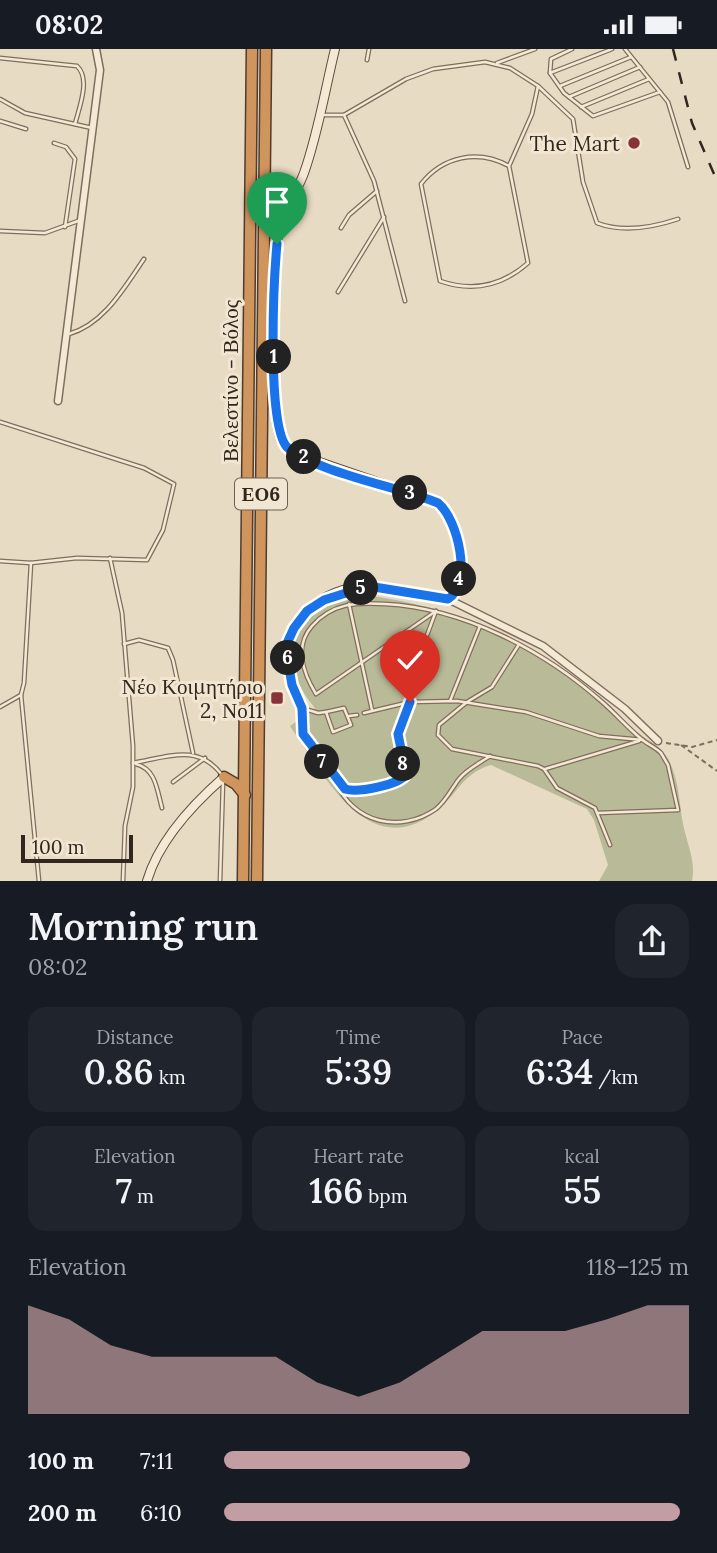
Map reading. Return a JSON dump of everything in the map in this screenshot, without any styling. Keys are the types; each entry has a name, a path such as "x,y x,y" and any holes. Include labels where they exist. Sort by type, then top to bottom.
{"highway":[{"name":"Βελεστίνο - Βόλος","path":"257,881 266,49"},
{"name":"Βελεστίνο - Βόλος","path":"243,881 251,53"},
{"path":"245,765 224,777 236,784 245,795"}],"street":[{"path":"58,401 100,70 96,49"},
{"path":"335,49 304,173 285,212 277,244 274,390 277,427 285,446 302,456 427,499 446,509 456,528 460,549 458,587 448,599"},
{"path":"302,708 292,685 287,648 298,622 316,605 344,592 368,586 448,599 543,646 625,709 658,741"},
{"path":"147,881 160,853 183,818 224,777"}],"lane":[{"path":"367,60 369,49"},
{"path":"320,114 333,117 344,115 406,79 433,69 462,64 497,63 535,49"},
{"path":"572,49 551,59 550,73 569,97 596,117 660,92"},
{"path":"550,73 612,49"},
{"path":"625,49 668,102 688,167"},
{"path":"559,86 631,57"},
{"path":"0,58 77,66 82,71 84,82 75,124"},
{"path":"497,63 523,74 573,119 583,182 597,223 616,227 655,226 678,219"},
{"path":"569,97 640,67"},
{"path":"581,107 649,79"},
{"path":"509,166 486,157 461,157 439,167 421,184 440,281 458,286 485,286 504,280 528,263 509,166 533,114 538,86"},
{"path":"0,99 25,113 92,128"},
{"path":"344,115 371,171 405,301"},
{"path":"0,121 26,129"},
{"path":"54,143 66,147 75,159 65,227"},
{"path":"341,228 349,215 377,191"},
{"path":"338,292 384,217"},
{"path":"0,230 36,234 65,227 81,219"},
{"path":"66,335 83,330 98,318 144,259"},
{"path":"0,422 144,468 174,484 163,530 147,560 110,558 31,563 0,561"},
{"path":"110,558 122,613 133,763 123,881"},
{"path":"31,563 20,695 39,881"},
{"path":"436,611 316,694 306,677 303,650 307,632 327,612 349,604 392,604 436,611 480,626 518,646 587,690 643,740 654,746 668,765 678,810 598,813"},
{"path":"349,604 372,711"},
{"path":"335,779 352,791 406,778 398,734 436,611"},
{"path":"450,701 480,626"},
{"path":"124,644 139,640 167,649 173,660 193,753"},
{"path":"518,646 492,687 467,702 439,725 438,736 444,745 452,750 492,755 544,769 643,740"},
{"path":"0,707 20,695"},
{"path":"364,713 410,702 467,702 526,712 599,736 643,740"},
{"path":"326,712 334,732 350,726 349,716 344,708 318,713 302,708 303,734 335,779 341,794 359,812 384,823 436,808 466,772 492,755"},
{"path":"349,716 357,715"},
{"path":"133,763 193,753 205,758 224,777 220,881"},
{"path":"173,782 205,758"},
{"path":"133,763 146,767 150,772 162,808"},
{"path":"544,769 557,789 592,804 610,845"}],"path":[{"path":"658,741 694,747 717,740"},
{"path":"680,744 717,771"}],"green space":[{"path":"365,595 443,611 510,637 570,675 659,748 667,757 676,781 692,859 692,881 599,881 608,865 594,820 587,809 491,765 475,772 439,809 414,824 391,828 370,821 351,807 317,767 290,726 315,708 301,687 293,667 292,649 296,632 306,618 321,607 341,599"}],"railway":[{"path":"673,49 692,123 717,181"}],"place":[{"name":"The Mart","path":"634,143"},
{"name":"Νέο Κοιμητήριο 2, Νο11","path":"277,698"}],"route":[{"path":"277,244 274,390 277,427 285,446 313,461 438,503 451,516 460,549 458,587 456,593 448,599 368,586 324,600 307,611 290,636 287,648 292,685 302,708 303,734 345,789 364,790 402,780 406,778 406,774 398,734 407,716 410,702"}]}
